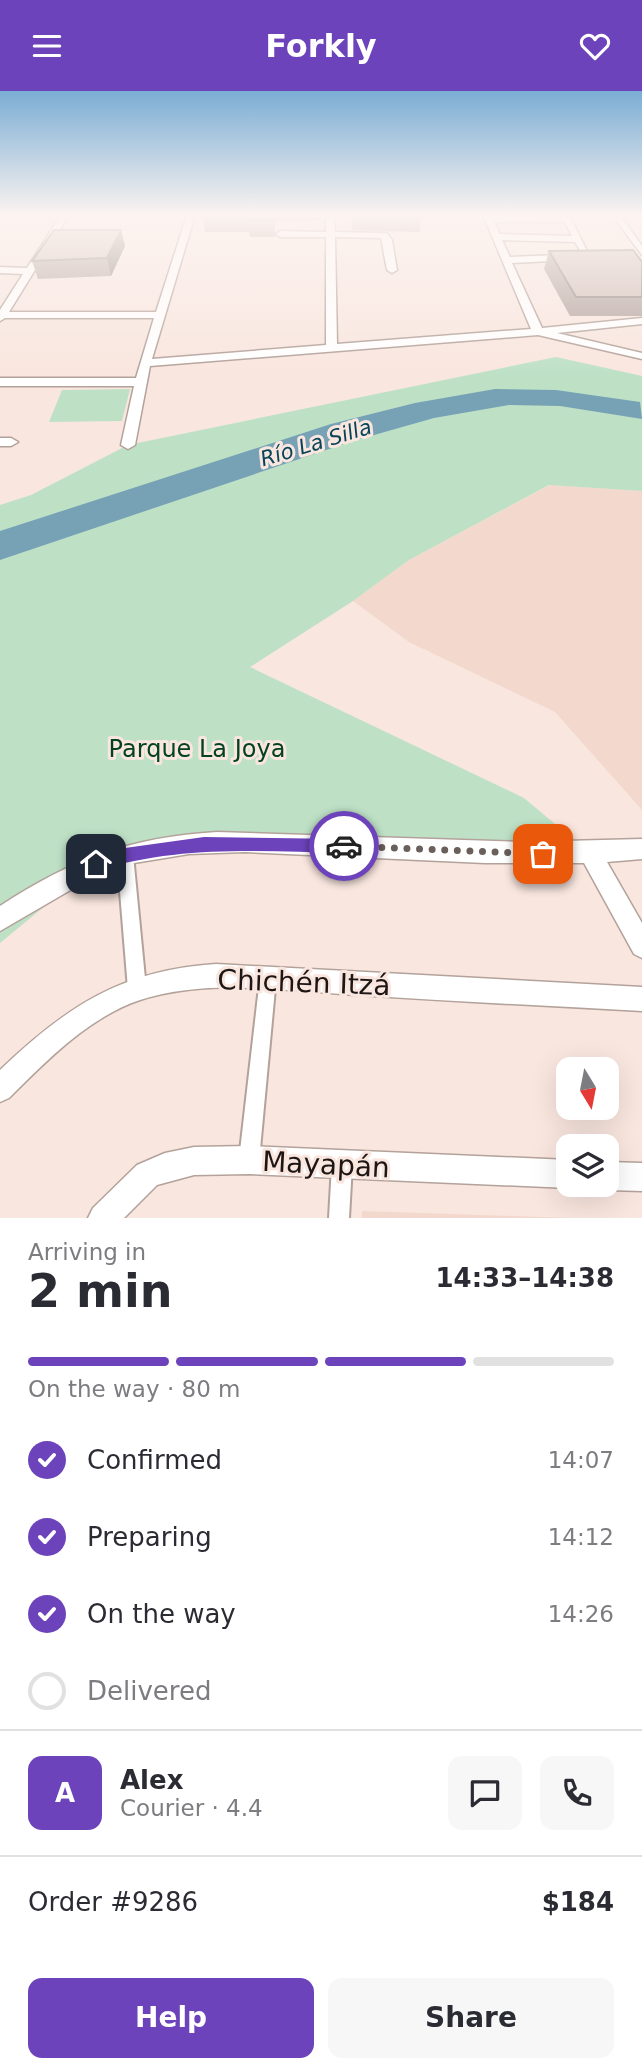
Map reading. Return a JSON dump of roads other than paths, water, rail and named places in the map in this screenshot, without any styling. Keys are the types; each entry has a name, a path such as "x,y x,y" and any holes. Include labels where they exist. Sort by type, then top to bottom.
{"street":[{"path":"1,316 31,268"},
{"path":"128,445 145,363 175,268"},
{"path":"331,268 332,348"},
{"path":"509,268 538,332"},
{"path":"0,270 29,271"},
{"path":"1,316 160,315"},
{"path":"145,363 538,332 642,321"},
{"path":"613,323 642,327"},
{"path":"538,332 642,356"},
{"path":"0,382 140,382"},
{"path":"0,919 74,875 125,855 221,842 591,854 642,849"},
{"path":"591,854 642,946"},
{"path":"125,855 137,989"},
{"name":"Chichén Itzá","path":"0,1089 61,1034 93,1012 137,989 210,978 268,978 642,999"},
{"path":"249,1160 268,978"},
{"name":"Mayapán","path":"103,1218 133,1186 165,1167 194,1161 249,1160 556,1173"},
{"path":"339,1218 342,1165"},
{"path":"619,1176 642,1177"}],"water":[{"name":"Río La Silla","path":"495,389 556,390 640,402 642,419 560,406 509,405 434,418 353,441 0,560 0,531 331,424 415,403"}],"park label":[{"name":"Parque La Joya","path":"197,749"}]}
